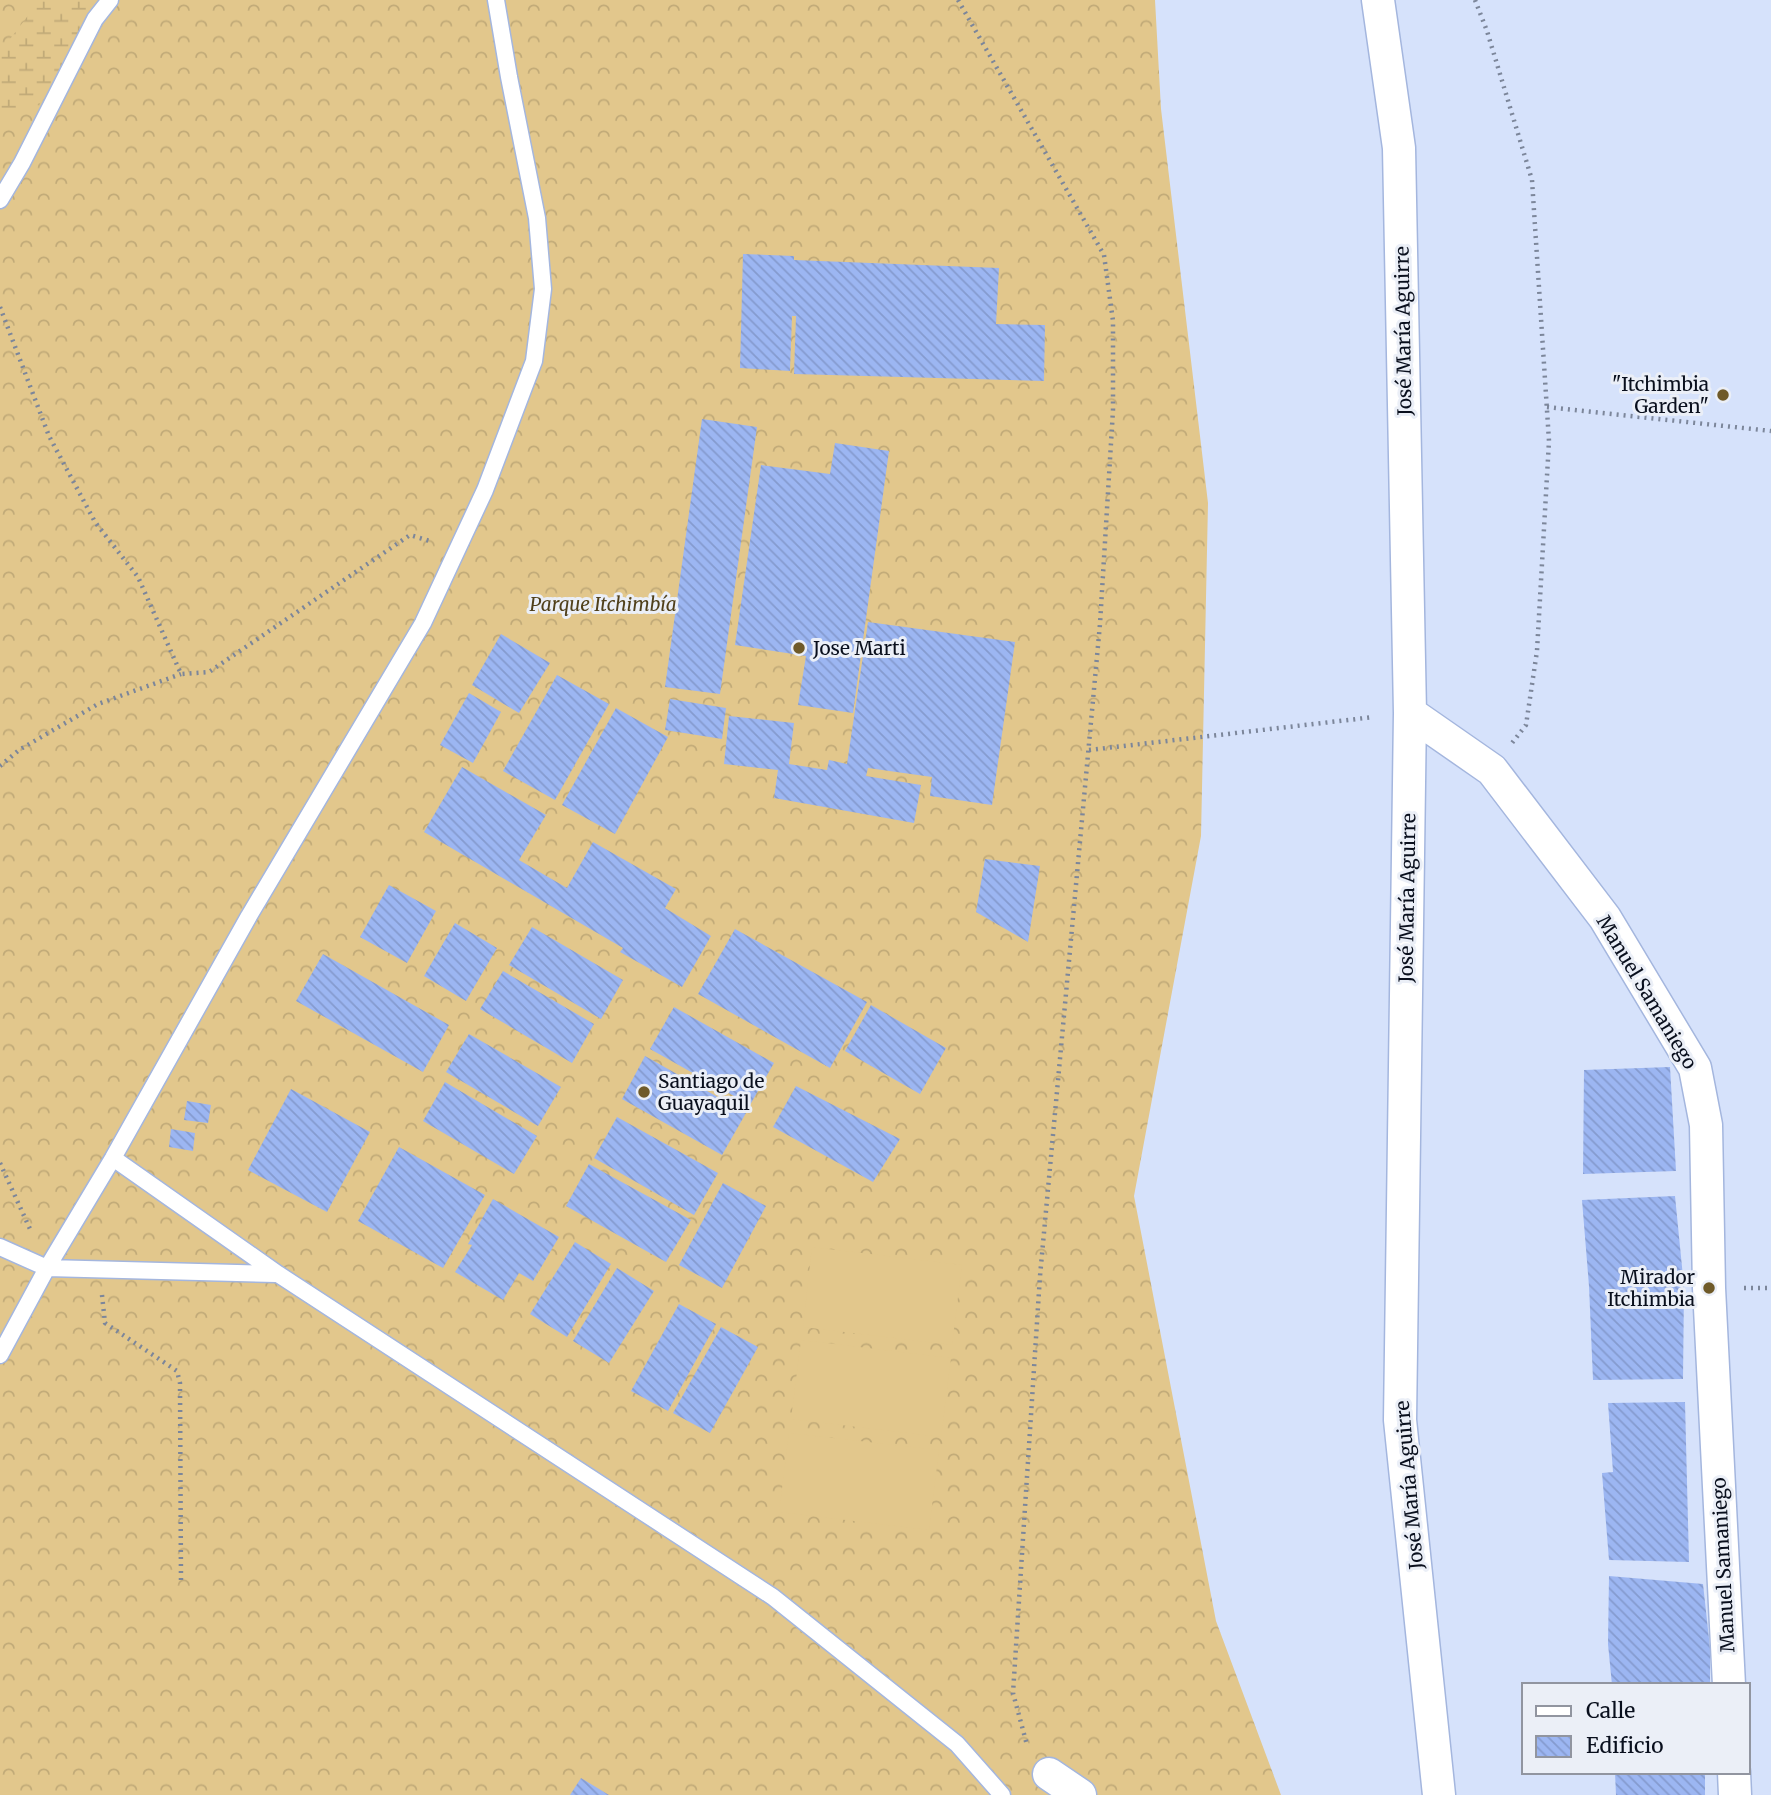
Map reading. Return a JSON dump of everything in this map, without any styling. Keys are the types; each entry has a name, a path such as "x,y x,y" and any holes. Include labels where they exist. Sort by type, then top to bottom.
{"street":[{"name":"José María Aguirre","path":"1378,0 1399,148 1410,713 1400,1420 1439,1795"},
{"name":"Manuel Samaniego","path":"1410,713 1492,770 1605,918 1695,1069 1706,1125 1709,1288 1729,1683"},
{"path":"1049,1774 1080,1795"},
{"path":"1734,1774 1735,1795"}],"lane":[{"path":"0,200 22,163 95,19 110,0"},
{"path":"0,1355 249,916 423,623 485,489 534,361 543,289 537,218 496,0"},
{"path":"113,1158 278,1274 773,1597 957,1744 1002,1795"},
{"path":"0,1247 47,1268 278,1274"}],"path":[{"path":"958,0 1104,255 1113,321 1113,410 1100,624 1040,1276 1013,1693 1028,1748 1049,1774"},
{"path":"1475,0 1532,180 1549,441 1538,638 1526,725 1492,770"},
{"path":"0,307 49,436 95,522 138,577 181,674"},
{"path":"1547,407 1771,431"},
{"path":"0,766 19,750 98,704 181,674 209,672 410,535 456,550"},
{"path":"1089,750 1410,713"},
{"path":"0,1163 47,1268"},
{"path":"98,1270 106,1324 177,1370 180,1383 181,1581"}],"green space":[{"name":"Parque Itchimbía","path":"0,0 1155,0 1161,109 1208,503 1201,836 1134,1196 1216,1621 1281,1795 0,1795"},
{"path":"40,0 110,0 54,97 0,120 0,52"},
{"path":"812,1247 962,1265 952,1345 803,1327"},
{"path":"801,1340 951,1358 941,1437 791,1419"},
{"path":"789,1433 939,1450 929,1530 779,1512"}],"building":[{"path":"743,254 794,256 794,260 999,268 996,324 1045,325 1044,381 794,374 796,316 792,316 790,371 740,368"},
{"path":"702,419 757,427 720,694 665,687"},
{"path":"835,443 889,451 853,713 798,705 806,656 735,645 761,465 830,474"},
{"path":"868,622 1015,642 992,805 930,796 932,777 868,768 866,776 921,785 914,823 774,798 778,770 724,764 729,716 794,723 789,764 827,770 829,760 847,764"},
{"path":"501,634 550,663 519,713 472,685"},
{"path":"557,675 609,704 555,800 503,771"},
{"path":"469,693 501,712 473,763 440,745"},
{"path":"670,699 726,708 722,739 665,730"},
{"path":"616,708 668,737 615,834 562,805"},
{"path":"462,767 546,815 519,860 567,888 593,842 676,889 665,908 711,936 682,987 620,952 623,948 424,832"},
{"path":"985,859 1040,866 1028,942 976,912"},
{"path":"389,885 436,911 407,963 360,937"},
{"path":"455,923 497,948 466,1001 424,976"},
{"path":"532,927 623,980 601,1019 509,965"},
{"path":"735,929 867,1002 830,1068 698,994"},
{"path":"323,954 449,1025 423,1072 296,1001"},
{"path":"503,971 594,1024 572,1063 480,1009"},
{"path":"871,1005 946,1048 920,1094 845,1051"},
{"name":"Santiago de Guayaquil","path":"674,1007 774,1063 750,1105 650,1049"},
{"path":"469,1034 561,1087 538,1126 446,1072"},
{"name":"Santiago de Guayaquil","path":"645,1056 746,1113 722,1155 622,1099"},
{"path":"1670,1067 1676,1171 1583,1174 1584,1070"},
{"path":"445,1082 537,1136 514,1174 423,1121"},
{"name":"Santiago de Guayaquil","path":"796,1086 900,1139 873,1182 773,1127"},
{"path":"291,1089 370,1132 327,1212 248,1170"},
{"path":"187,1101 211,1105 208,1123 184,1120"},
{"name":"Santiago de Guayaquil","path":"617,1117 718,1173 694,1215 594,1158"},
{"path":"171,1129 195,1133 193,1151 169,1147"},
{"path":"399,1147 485,1195 443,1268 358,1221"},
{"path":"589,1164 691,1220 666,1262 566,1206"},
{"path":"723,1183 766,1206 722,1288 679,1265"},
{"path":"1675,1196 1684,1287 1683,1379 1593,1380 1582,1200"},
{"path":"493,1199 559,1237 533,1281 519,1273 503,1300 455,1272 472,1245 468,1244"},
{"path":"575,1242 611,1264 567,1337 530,1314"},
{"path":"617,1268 654,1291 609,1363 573,1341"},
{"path":"679,1304 716,1324 668,1411 631,1391"},
{"path":"721,1327 758,1347 710,1433 673,1413"},
{"path":"1685,1402 1689,1562 1609,1560 1602,1473 1613,1472 1608,1403"},
{"path":"1609,1576 1703,1584 1710,1648 1710,1683 1612,1683 1608,1644"},
{"path":"1615,1774 1705,1774 1705,1795 1616,1795"},
{"path":"581,1778 609,1795 570,1795"}],"place":[{"name":"\"Itchimbia Garden\"","path":"1723,395"},
{"name":"Jose Marti","path":"799,648"},
{"name":"Santiago de Guayaquil","path":"644,1092"},
{"name":"Mirador Itchimbia","path":"1709,1288"}]}
